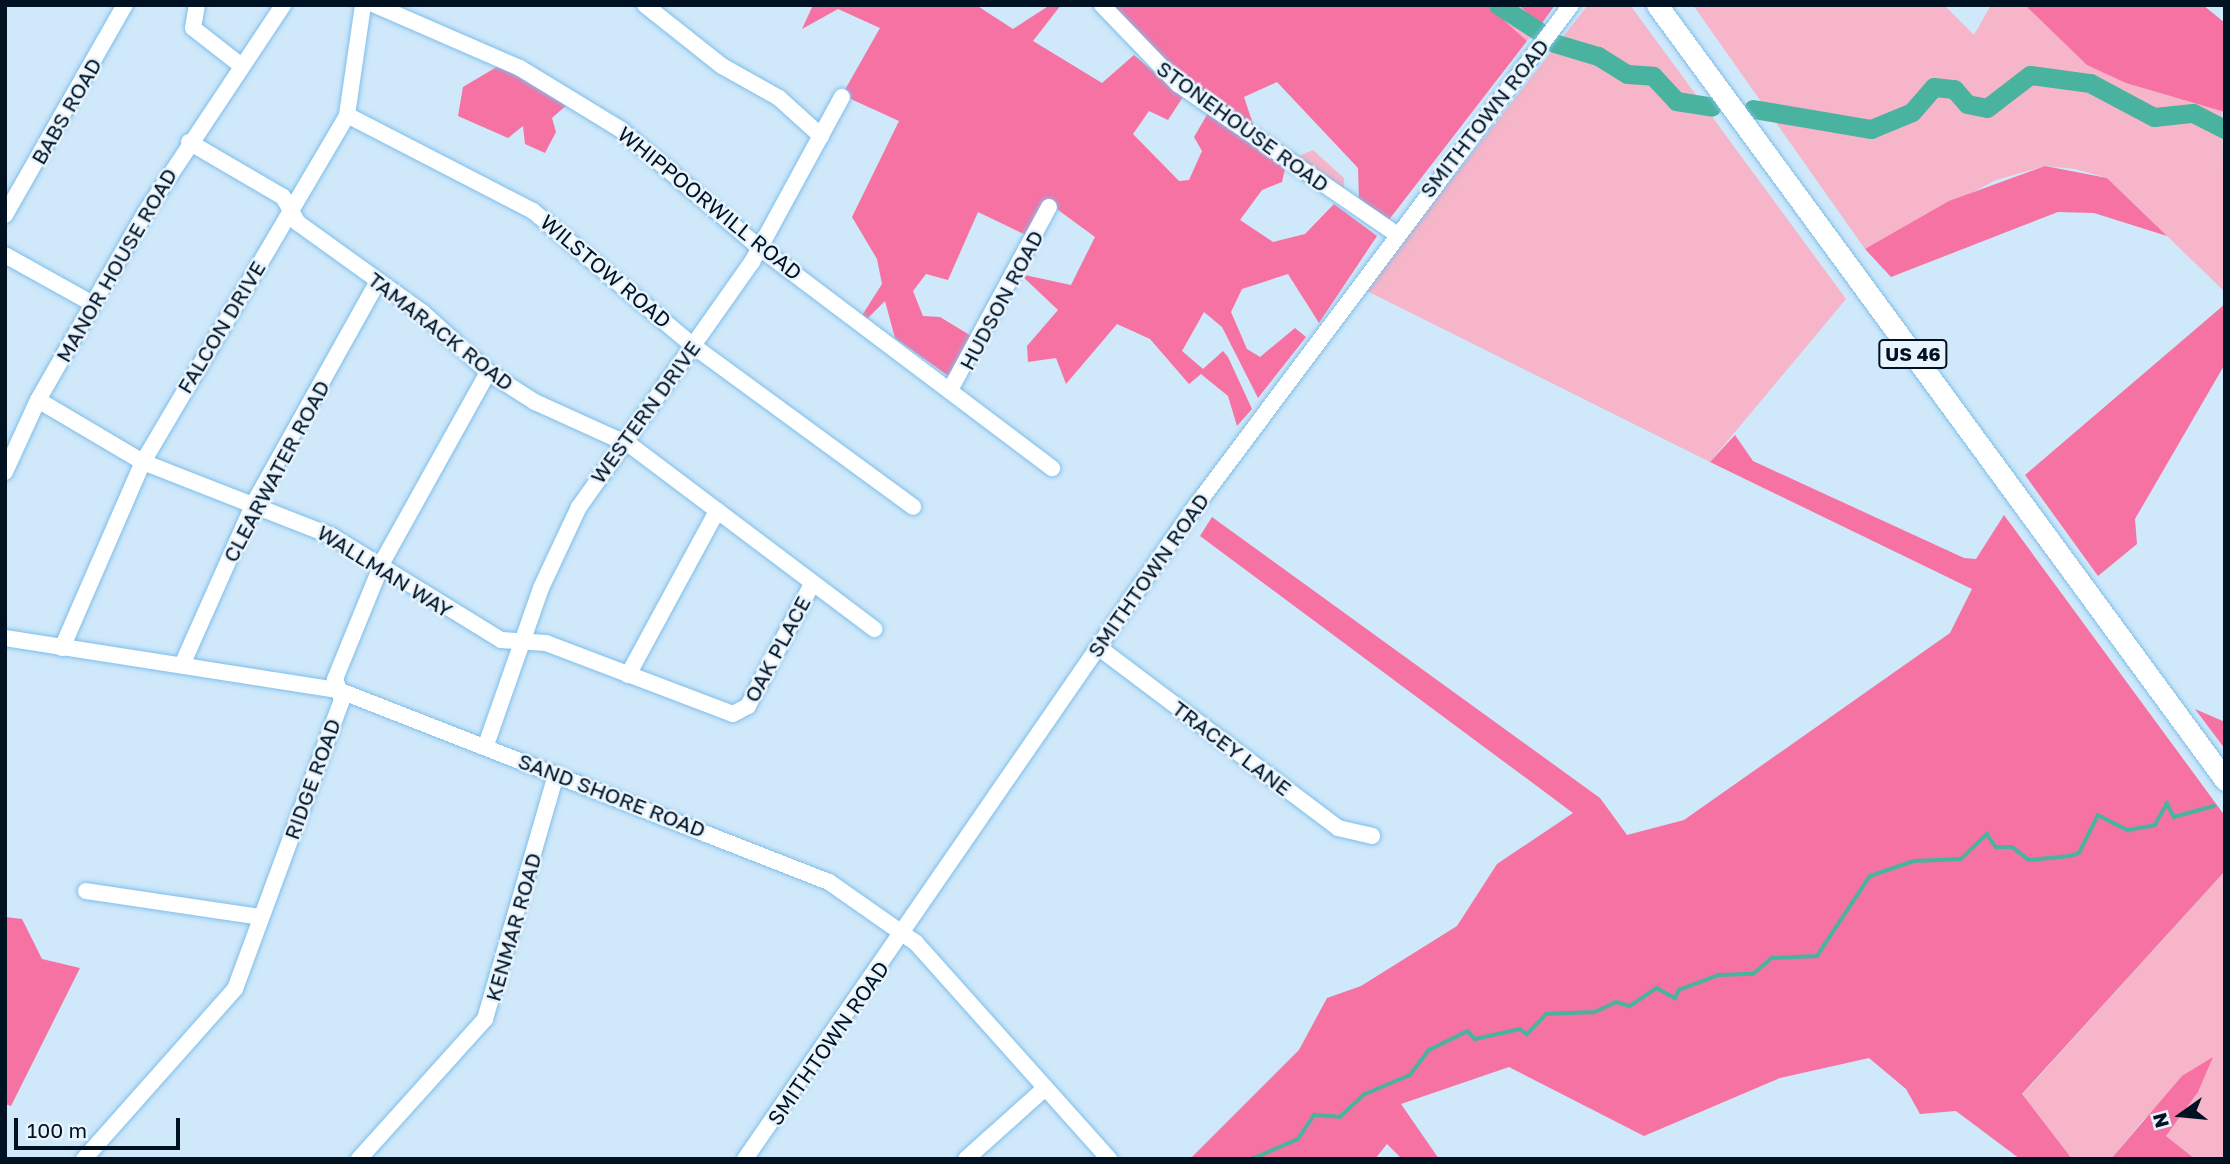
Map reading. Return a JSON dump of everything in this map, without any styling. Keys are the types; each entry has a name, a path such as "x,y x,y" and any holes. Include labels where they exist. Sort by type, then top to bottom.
{"main road":[{"name":"US 46","path":"1657,5 2225,780"}],"street":[{"name":"BABS ROAD","path":"5,215 125,5"},
{"path":"197,5 193,28 239,64"},
{"name":"MANOR HOUSE ROAD","path":"5,472 38,400 189,142 239,64 283,5"},
{"name":"FALCON DRIVE","path":"62,648 143,462 347,115 363,5"},
{"name":"WHIPPOORWILL ROAD","path":"375,5 520,68 611,123 760,248 1052,468"},
{"path":"645,5 722,66 794,109 821,136"},
{"name":"STONEHOUSE ROAD","path":"1102,5 1178,84 1395,233"},
{"name":"SMITHTOWN ROAD","path":"745,1159 906,933 1098,647 1395,233 1571,5"},
{"name":"WESTERN DRIVE","path":"486,745 520,643 558,548 621,440 760,248 842,97"},
{"name":"WILSTOW ROAD","path":"347,115 533,211 692,345 913,507"},
{"name":"TAMARACK ROAD","path":"189,142 283,197 298,223 378,281 488,372 535,402 621,440 874,629"},
{"name":"HUDSON ROAD","path":"950,390 1049,207"},
{"path":"5,255 93,304"},
{"name":"CLEARWATER ROAD","path":"181,665 254,503 378,281"},
{"name":"RIDGE ROAD","path":"84,1159 230,998 342,700 335,679 380,570 488,372"},
{"name":"WALLMAN WAY","path":"38,400 143,462 254,503 332,536 380,570 501,640 546,643 741,713"},
{"path":"628,674 717,512"},
{"name":"OAK PLACE","path":"741,713 812,584"},
{"name":"SAND SHORE ROAD","path":"5,638 338,690 486,745 815,876 906,933 1109,1159"},
{"name":"TRACEY LANE","path":"1098,647 1338,828 1372,836"},
{"name":"KENMAR ROAD","path":"359,1159 451,1060 493,1004 556,774"},
{"path":"86,891 260,917"},
{"path":"966,1159 1045,1088"}],"shaded area":[{"path":"813,5 976,5 1013,29 1050,5 1061,5 1033,41 1102,83 1134,55 1183,97 1168,120 1149,111 1133,134 1179,181 1189,180 1202,151 1194,137 1208,113 1285,169 1282,182 1262,190 1240,220 1273,242 1305,234 1334,204 1377,236 1319,323 1288,274 1242,289 1231,312 1247,349 1260,357 1295,328 1306,337 1258,398 1222,327 1204,312 1182,351 1203,369 1223,351 1228,357 1252,409 1237,426 1228,396 1201,374 1189,384 1150,339 1117,324 1066,384 1056,358 1028,362 1027,346 1058,310 1020,274 1071,285 1095,237 1054,207 1032,238 978,212 948,280 926,274 913,291 923,316 940,317 973,337 956,373 947,375 895,338 885,301 866,320 861,317 882,284 877,259 852,217 899,121 842,95 880,28 838,9 802,29"},
{"path":"1108,5 1487,5 1527,41 1388,221 1359,201 1358,168 1277,82 1244,97 1255,130 1176,78"},
{"path":"1487,5 1519,5 1540,26 1527,41"},
{"path":"1519,5 1555,5 1540,26"},
{"path":"1588,5 1630,5 1846,299 1710,462 1365,290"},
{"path":"1693,5 1944,5 1974,35 1991,5 2025,5 2222,110 2225,292 2107,178 2075,169 2045,166 1996,180 1865,249"},
{"path":"2025,5 2203,5 2225,23 2225,112 2126,83 2087,65"},
{"path":"500,65 569,103 552,118 556,132 545,153 525,144 523,126 508,138 458,116 463,87"},
{"path":"1313,150 1344,178 1344,190 1297,157"},
{"path":"2045,166 2107,178 2167,236 2094,213 2058,212 1891,277 1865,249 1949,201"},
{"path":"2225,304 2225,364 2135,519 2137,544 2098,576 2025,475"},
{"path":"1735,435 1753,461 1964,558 1976,559 2004,515 2225,816 2225,871 2022,1094 2072,1159 2020,1159 1956,1111 1920,1114 1906,1089 1869,1058 1780,1078 1644,1136 1509,1067 1401,1104 1439,1159 1402,1159 1387,1144 1375,1159 1190,1159 1299,1050 1327,998 1361,986 1457,926 1497,864 1573,813 1200,536 1212,517 1600,798 1627,835 1684,820 1950,633 1972,589 1710,462"},
{"path":"2195,709 2225,722 2225,749"},
{"path":"2225,871 2225,1159 2195,1159 2166,1136 2198,1092 2144,1119 2111,1159 2072,1159 2022,1095"},
{"path":"5,917 22,919 42,959 80,968 11,1106 5,1104"},
{"path":"2213,1057 2198,1092 2166,1136 2195,1159 2111,1159 2182,1076"}],"waterway":[{"path":"1498,5 1540,32"},
{"path":"1554,43 1598,56 1627,74 1653,76 1676,101 1712,107"},
{"path":"1753,109 1871,129 1912,112 1934,87 1954,89 1967,104 1987,108 2030,75 2090,83 2154,117 2193,113 2225,129"},
{"path":"1252,1159 1298,1139 1314,1115 1340,1117 1365,1094 1410,1075 1429,1050 1468,1031 1475,1039 1520,1029 1527,1034 1546,1014 1595,1012 1616,1002 1630,1006 1657,988 1675,998 1679,990 1719,975 1753,974 1772,958 1817,956 1870,876 1914,861 1961,859 1987,834 1996,847 2012,847 2029,860 2070,856 2079,853 2098,815 2128,830 2155,825 2167,803 2174,817 2214,806"}]}
